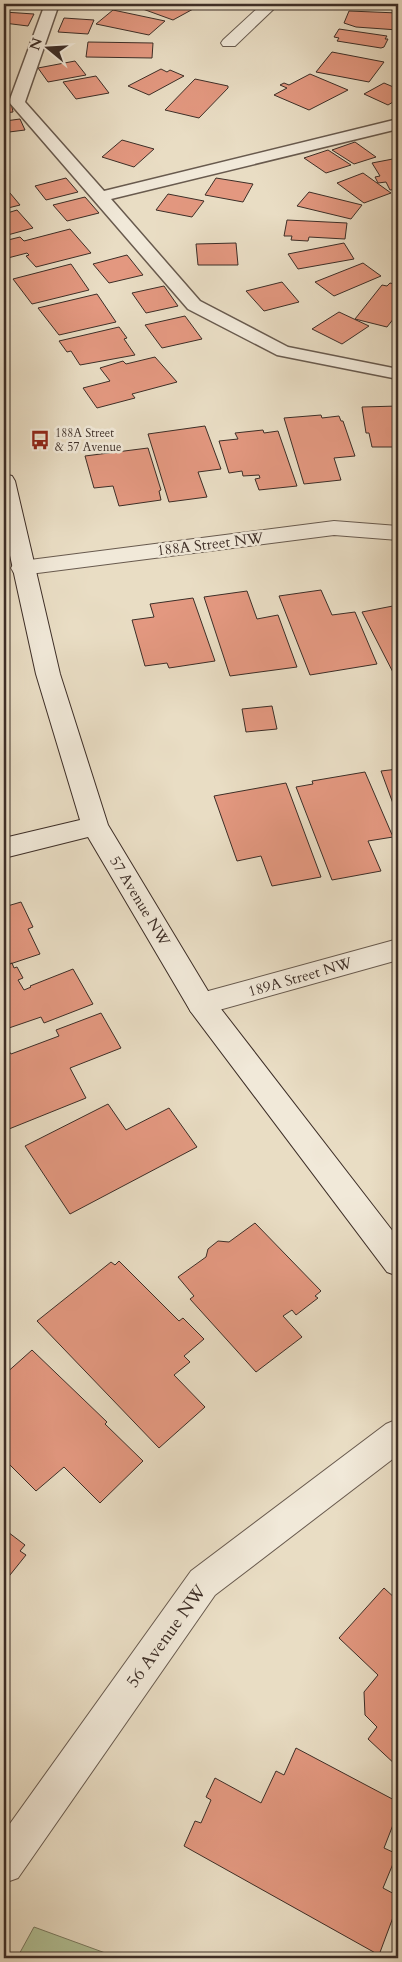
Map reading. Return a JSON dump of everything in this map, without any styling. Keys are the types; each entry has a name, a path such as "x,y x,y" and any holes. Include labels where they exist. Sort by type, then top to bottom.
{"street":[{"path":"229,43 271,4"},
{"name":"57 Avenue NW","path":"4,481 22,568 48,674 95,826 201,1004 398,1262"},
{"name":"188A Street NW","path":"22,568 334,528 398,533"},
{"path":"4,848 95,826"},
{"name":"189A Street NW","path":"201,1004 398,949"},
{"name":"56 Avenue NW","path":"4,1864 203,1583 398,1435"}],"lane":[{"path":"52,4 17,102 194,304 283,351 398,374"},
{"path":"100,197 398,124"}],"green space":[{"path":"34,1927 119,1958 17,1958"}],"building":[{"path":"129,4 182,4 195,8 173,20"},
{"path":"113,10 165,21 149,35 96,24"},
{"path":"349,11 398,13 398,30 356,27 344,23"},
{"path":"4,12 34,14 28,26 4,23"},
{"path":"64,18 94,20 88,34 58,32"},
{"path":"339,29 387,36 385,39 388,39 384,47 381,48 337,41 339,38 334,37"},
{"path":"88,42 153,43 152,58 86,57"},
{"path":"332,52 384,62 369,82 316,72"},
{"path":"75,61 86,75 48,82 38,68"},
{"path":"161,69 167,72 170,70 184,76 149,95 128,86"},
{"path":"310,74 348,90 309,110 274,95 287,88 280,85 284,83 289,85"},
{"path":"96,76 109,93 76,99 63,82"},
{"path":"195,79 228,86 228,88 199,118 165,110"},
{"path":"384,83 398,89 398,99 388,105 364,94"},
{"path":"4,102 11,102 13,112 4,113"},
{"path":"20,119 25,130 9,132 5,121"},
{"path":"122,140 154,149 134,167 102,157"},
{"path":"355,142 376,157 354,164 332,150"},
{"path":"328,150 351,165 326,173 304,158"},
{"path":"398,158 398,189 390,190 386,182 378,183 375,177 380,176 372,163"},
{"path":"363,173 391,193 364,203 337,183"},
{"path":"66,178 78,192 46,200 35,186"},
{"path":"216,178 253,184 243,202 205,195"},
{"path":"309,192 362,205 351,219 297,206"},
{"path":"10,193 20,205 4,209 4,194"},
{"path":"168,194 204,201 192,217 156,210"},
{"path":"85,197 99,213 67,221 53,205"},
{"path":"17,210 33,228 4,236 4,214"},
{"path":"287,220 347,223 345,239 309,237 308,241 291,240 292,236 284,236"},
{"path":"70,229 91,253 36,267 26,256 29,255 27,253 4,259 4,241 20,237 24,241"},
{"path":"236,243 238,265 198,265 196,244"},
{"path":"344,243 354,259 298,269 288,254"},
{"path":"127,255 143,275 109,283 93,264"},
{"path":"363,263 381,276 334,296 315,282"},
{"path":"71,264 89,290 32,304 13,279"},
{"path":"282,282 299,302 264,311 246,291"},
{"path":"390,283 398,285 398,313 387,327 355,319 382,285 387,286"},
{"path":"164,286 178,306 146,313 132,293"},
{"path":"97,294 116,322 59,335 38,308"},
{"path":"339,312 369,326 342,344 312,329"},
{"path":"185,316 202,339 162,348 145,325"},
{"path":"119,327 127,338 124,339 135,355 80,365 71,351 67,352 59,341"},
{"path":"155,357 177,382 132,394 135,398 97,408 83,388 110,381 100,368 123,361 126,364"},
{"path":"398,406 397,470 393,447 372,447 369,433 366,433 362,407"},
{"path":"321,415 322,418 339,416 341,421 343,421 355,456 334,458 341,480 304,484 284,418"},
{"path":"205,426 221,469 198,472 207,497 169,502 148,434"},
{"path":"263,430 264,433 278,431 297,486 259,490 255,479 260,478 259,475 243,476 242,471 229,473 219,441 238,439 235,433"},
{"path":"148,448 161,490 159,491 161,500 119,506 113,486 94,488 85,456"},
{"path":"321,590 332,615 355,612 377,664 310,675 279,596"},
{"path":"247,591 257,619 278,615 297,667 230,676 204,597"},
{"path":"193,598 215,661 169,668 167,663 145,666 132,620 154,617 150,604"},
{"path":"398,605 398,682 362,612"},
{"path":"272,706 277,729 246,732 242,709"},
{"path":"398,769 398,817 381,771"},
{"path":"365,772 393,837 368,841 381,871 332,880 296,787 313,784 312,781"},
{"path":"286,783 321,877 272,886 261,856 237,861 214,796"},
{"path":"21,902 33,927 28,929 40,954 4,966 4,907"},
{"path":"12,963 14,968 17,967 23,978 18,980 24,990 73,969 93,1004 44,1023 41,1017 6,1029 9,1035 4,1037 4,966"},
{"path":"101,1013 121,1048 70,1068 86,1098 4,1131 4,1048 6,1047 11,1054 59,1036 56,1030"},
{"path":"108,1104 126,1130 169,1108 197,1147 70,1214 25,1146"},
{"path":"255,1223 321,1291 315,1296 318,1298 296,1315 292,1310 283,1316 302,1337 256,1372 190,1299 194,1296 178,1277 206,1257 208,1249 218,1241 229,1242"},
{"path":"119,1261 179,1321 183,1318 204,1339 184,1356 190,1362 174,1375 205,1407 159,1448 37,1321 111,1262 115,1265"},
{"path":"32,1350 107,1422 105,1424 143,1461 100,1503 64,1467 36,1491 4,1459 4,1375"},
{"path":"4,1529 25,1545 20,1551 26,1555 6,1580 4,1579"},
{"path":"384,1588 398,1601 398,1767 368,1739 377,1727 365,1715 364,1692 378,1675 339,1638"},
{"path":"296,1748 398,1802 398,1812 384,1848 397,1854 383,1888 398,1896 398,1904 379,1955 184,1846 195,1821 201,1823 211,1800 206,1797 215,1778 261,1803 276,1771 284,1775"}],"place":[{"name":"188A Street & 57 Avenue","path":"40,440"}]}
